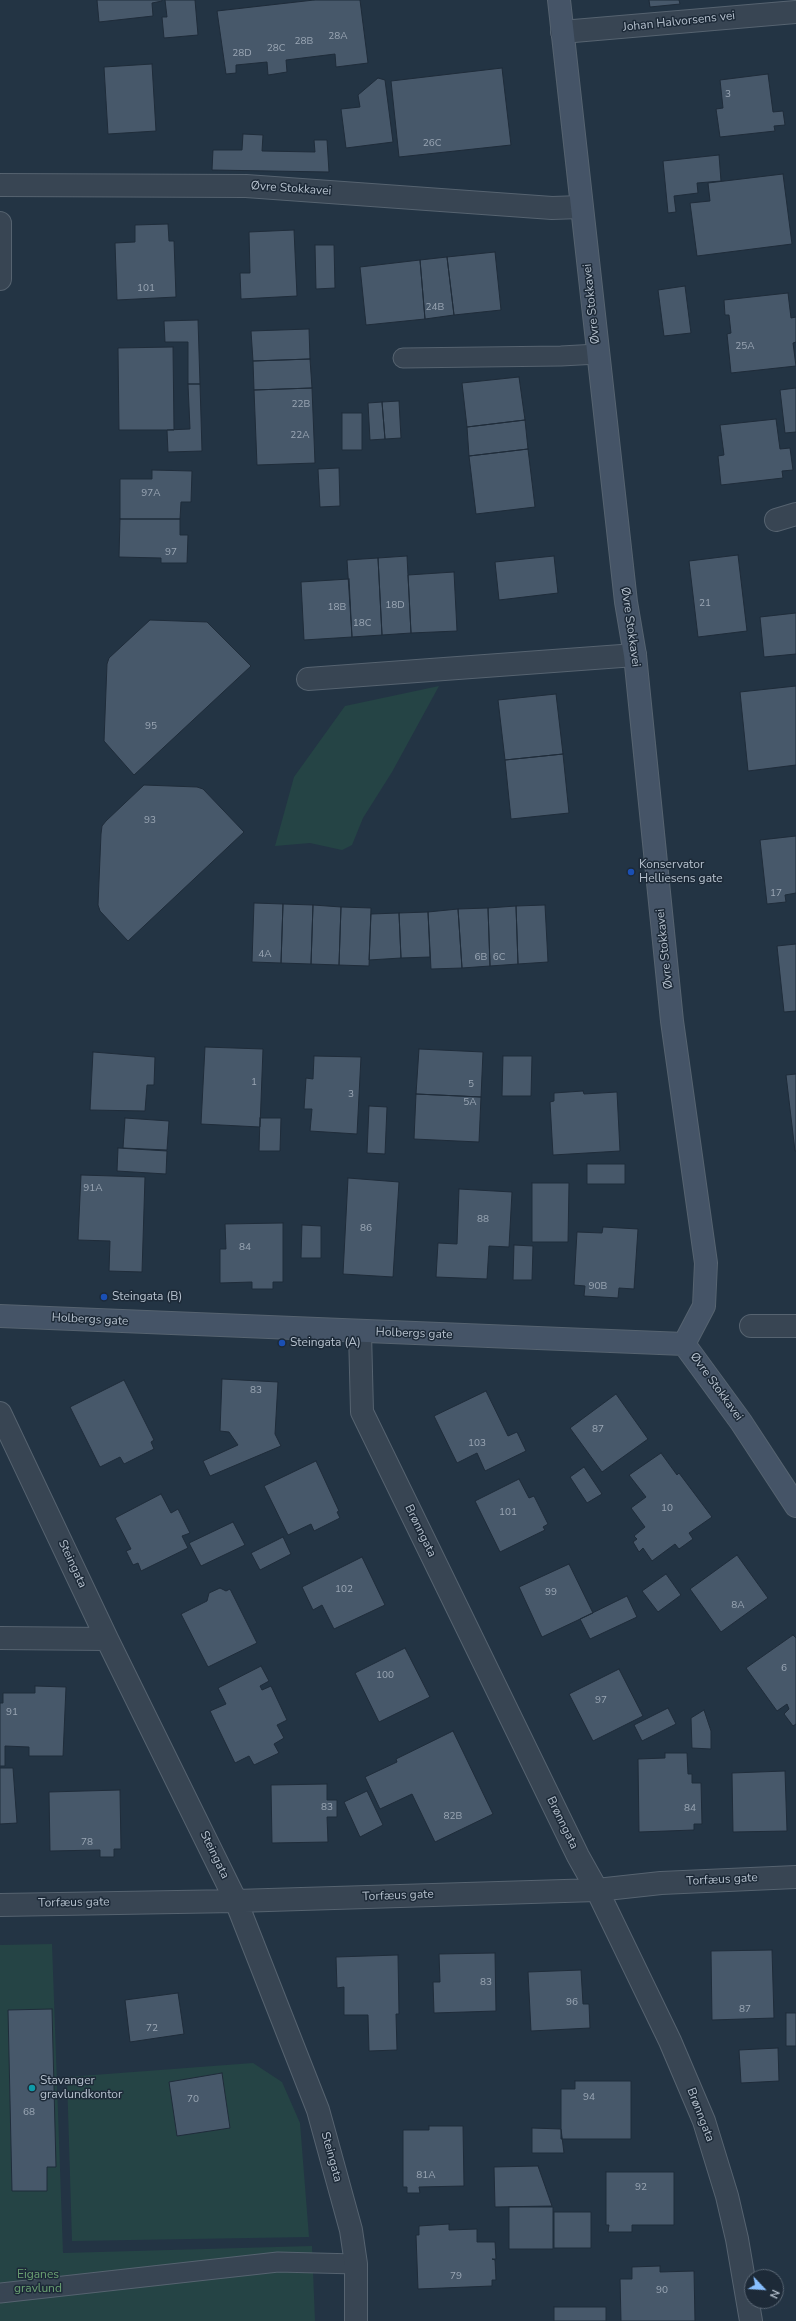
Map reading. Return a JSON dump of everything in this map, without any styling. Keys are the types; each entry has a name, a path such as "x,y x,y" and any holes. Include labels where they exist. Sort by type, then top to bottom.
{"main road":[{"name":"Øvre Stokkavei","path":"559,0 626,602 635,656 672,1021 706,1263 704,1306 696,1325 684,1344 742,1422 796,1506"},
{"name":"Holbergs gate","path":"0,1316 360,1332 684,1344"}],"street":[{"name":"Johan Halvorsens vei","path":"562,32 796,12"},
{"name":"Øvre Stokkavei","path":"0,185 246,186 552,208 582,207"},
{"path":"0,223 0,279"},
{"path":"308,679 635,656"},
{"path":"752,1326 796,1326"},
{"name":"Brønngata","path":"360,1332 362,1412 578,1856 597,1890 670,2041 704,2121 727,2196 737,2239 751,2321"},
{"name":"Steingata","path":"0,1414 107,1639 236,1901 318,2110 351,2230 356,2264 356,2321"},
{"path":"0,1638 107,1639"},
{"name":"Torfæus gate","path":"0,1905 236,1901 597,1890 661,1883 796,1877"}],"lane":[{"name":"Øvre Stokkavei","path":"403,358 561,356 598,354"},
{"path":"0,2293 278,2262 356,2264"}],"green space":[{"path":"439,686 392,772 363,818 352,845 342,850 310,843 275,846 294,777 345,706"},
{"name":"Eiganes gravlund","path":"52,1944 63,2253 312,2246 315,2321 0,2321 0,1945"},
{"path":"253,2063 282,2082 300,2123 309,2237 72,2241 67,2077"}],"building":[{"path":"97,0 162,1 152,3 153,16 99,22"},
{"path":"165,0 195,0 198,35 164,38 162,17 167,17"},
{"path":"314,0 360,0 368,63 336,67 335,54 286,60 287,72 268,75 267,62 236,65 236,73 226,74 217,11"},
{"path":"649,0 679,0 680,4 650,7"},
{"path":"152,64 156,131 108,134 104,67"},
{"path":"502,68 511,145 399,157 391,81"},
{"path":"768,74 773,112 783,111 785,125 774,126 775,131 720,137 716,109 723,108 720,80"},
{"path":"378,78 385,80 393,142 346,148 341,109 360,107 358,95"},
{"path":"243,134 263,135 262,151 315,152 314,140 327,140 329,172 212,170 213,150 242,150"},
{"path":"719,155 721,181 697,183 698,193 674,196 676,212 668,213 663,161"},
{"path":"783,174 792,244 697,256 690,203 710,201 708,183"},
{"path":"168,224 169,241 174,241 176,297 117,300 115,243 135,242 135,225"},
{"path":"294,230 297,296 241,299 240,273 250,273 249,232"},
{"path":"315,245 334,245 335,288 316,289"},
{"path":"495,252 501,310 454,315 447,257"},
{"path":"447,257 454,315 425,319 420,260"},
{"path":"420,260 425,319 366,325 360,267"},
{"path":"685,286 691,333 664,336 658,290"},
{"path":"788,293 791,318 796,317 796,342 793,343 796,366 731,373 727,334 731,333 729,315 725,315 724,300"},
{"path":"198,320 200,384 188,384 188,342 165,342 164,321"},
{"path":"309,329 310,359 253,361 251,331"},
{"path":"173,347 174,430 119,430 118,348"},
{"path":"310,359 312,388 254,390 253,361"},
{"path":"519,377 525,420 467,427 462,383"},
{"path":"188,384 200,384 202,451 168,452 167,430 190,429"},
{"path":"312,388 315,463 257,465 254,390"},
{"path":"796,388 796,432 785,433 780,390"},
{"path":"399,401 401,438 385,439 382,402"},
{"path":"382,402 385,439 370,440 368,403"},
{"path":"342,413 362,413 362,450 342,450"},
{"path":"776,419 780,449 790,448 793,470 782,471 783,478 721,485 718,456 724,455 720,425"},
{"path":"525,420 528,449 469,456 467,427"},
{"path":"528,449 535,507 476,514 469,456"},
{"path":"339,468 340,506 320,507 318,469"},
{"path":"152,470 192,471 191,502 181,502 180,519 120,519 120,479 152,479"},
{"path":"120,519 180,519 180,535 188,535 187,563 161,563 161,558 119,557"},
{"path":"738,555 747,631 698,637 689,561"},
{"path":"407,556 411,633 382,635 378,558"},
{"path":"554,556 558,593 499,600 495,562"},
{"path":"378,558 382,635 352,637 347,560"},
{"path":"454,572 457,631 411,633 408,575"},
{"path":"349,579 352,637 304,640 301,582"},
{"path":"796,613 796,654 764,657 760,617"},
{"path":"150,620 207,622 251,666 134,775 104,741 107,664 109,658"},
{"path":"796,686 796,765 748,771 740,692"},
{"path":"556,694 563,754 505,760 498,700"},
{"path":"563,754 569,813 511,819 505,760"},
{"path":"144,785 197,787 203,789 244,832 128,941 100,911 98,905 101,834 102,826 106,821"},
{"path":"796,836 796,893 785,895 786,902 767,904 760,840"},
{"path":"254,903 283,904 281,963 252,962"},
{"path":"283,904 313,905 311,964 281,963"},
{"path":"313,905 341,907 339,965 311,964"},
{"path":"545,905 548,962 518,964 516,906"},
{"path":"516,906 518,964 490,966 488,908"},
{"path":"341,907 371,908 369,966 339,965"},
{"path":"488,908 490,966 462,968 458,909"},
{"path":"458,909 462,968 431,969 428,912"},
{"path":"428,912 430,957 401,958 399,913"},
{"path":"399,913 401,958 369,960 371,914"},
{"path":"796,944 796,1011 784,1012 777,946"},
{"path":"205,1047 263,1049 260,1127 201,1124"},
{"path":"419,1049 483,1052 481,1097 416,1094"},
{"path":"93,1052 155,1057 154,1085 147,1085 145,1111 90,1110"},
{"path":"314,1056 361,1057 357,1134 310,1131 312,1109 304,1109 306,1078 313,1079"},
{"path":"503,1056 532,1056 531,1096 502,1096"},
{"path":"796,1074 796,1151 795,1151 786,1075"},
{"path":"583,1091 584,1094 617,1092 620,1151 553,1155 550,1102 554,1101 554,1093"},
{"path":"416,1094 481,1097 479,1142 414,1139"},
{"path":"369,1106 387,1107 385,1154 367,1153"},
{"path":"125,1118 169,1121 167,1150 123,1148"},
{"path":"260,1118 281,1118 280,1151 259,1151"},
{"path":"118,1148 167,1151 166,1174 117,1171"},
{"path":"587,1164 625,1164 625,1184 587,1184"},
{"path":"81,1175 145,1177 142,1272 109,1271 110,1241 78,1240"},
{"path":"348,1178 399,1182 393,1277 343,1274"},
{"path":"532,1183 569,1183 568,1242 532,1242"},
{"path":"459,1189 512,1192 509,1247 489,1246 487,1279 436,1277 438,1243 457,1244"},
{"path":"283,1223 283,1282 273,1282 273,1289 252,1289 252,1282 220,1283 220,1249 226,1249 225,1224"},
{"path":"302,1225 321,1226 321,1258 301,1258"},
{"path":"603,1227 638,1229 634,1289 619,1288 618,1298 584,1296 585,1286 574,1285 577,1232 602,1233"},
{"path":"514,1245 533,1246 532,1280 513,1280"},
{"path":"222,1379 278,1382 275,1434 281,1446 210,1476 203,1461 238,1445 229,1432 220,1431"},
{"path":"124,1380 154,1440 151,1442 154,1449 124,1464 120,1457 100,1467 70,1407"},
{"path":"486,1391 508,1436 517,1432 526,1451 485,1471 477,1453 457,1463 434,1416"},
{"path":"616,1394 648,1439 602,1472 570,1428"},
{"path":"661,1453 677,1475 679,1473 712,1517 689,1533 693,1539 679,1549 675,1544 652,1561 643,1548 639,1552 633,1542 637,1539 634,1536 645,1527 631,1508 646,1497 629,1475"},
{"path":"316,1461 339,1511 337,1512 340,1518 314,1531 311,1524 288,1535 264,1486"},
{"path":"584,1467 602,1494 587,1503 570,1477"},
{"path":"519,1479 529,1498 534,1496 548,1524 543,1527 545,1530 500,1552 475,1501"},
{"path":"161,1494 171,1513 178,1509 190,1533 182,1536 188,1548 141,1571 138,1563 133,1565 126,1551 131,1549 115,1518"},
{"path":"233,1522 245,1545 201,1566 189,1543"},
{"path":"283,1537 291,1554 260,1570 251,1553"},
{"path":"737,1555 768,1598 721,1632 690,1589"},
{"path":"362,1557 385,1605 334,1629 322,1605 313,1610 302,1587"},
{"path":"569,1564 593,1613 542,1637 519,1587"},
{"path":"666,1574 681,1595 658,1612 642,1591"},
{"path":"220,1588 226,1591 230,1589 257,1643 208,1667 181,1614 207,1601 209,1593"},
{"path":"627,1596 637,1617 590,1639 580,1619"},
{"path":"793,1635 796,1638 796,1724 793,1726 784,1714 789,1709 787,1704 777,1711 746,1668"},
{"path":"405,1648 430,1697 379,1722 355,1673"},
{"path":"261,1666 269,1681 260,1686 262,1690 271,1686 287,1720 277,1725 284,1738 274,1744 279,1753 254,1765 249,1756 235,1763 210,1711 226,1704 218,1688"},
{"path":"619,1669 643,1716 593,1741 569,1694"},
{"path":"35,1686 66,1687 63,1756 29,1756 29,1747 5,1746 5,1766 0,1766 0,1703 3,1703 3,1693 35,1693"},
{"path":"668,1708 676,1724 642,1741 634,1725"},
{"path":"704,1710 711,1731 711,1749 692,1748 691,1718"},
{"path":"453,1731 493,1814 435,1842 412,1794 380,1809 365,1777 397,1762 396,1759"},
{"path":"665,1753 687,1753 688,1774 692,1774 692,1783 701,1783 702,1824 694,1824 694,1830 639,1832 638,1759 665,1758"},
{"path":"0,1768 13,1768 17,1823 0,1824"},
{"path":"785,1771 787,1831 733,1832 732,1773"},
{"path":"327,1784 327,1800 337,1800 337,1817 327,1817 328,1842 272,1843 271,1785"},
{"path":"120,1790 121,1849 114,1849 114,1857 100,1857 100,1850 50,1851 49,1792"},
{"path":"367,1791 383,1825 360,1837 344,1802"},
{"path":"772,1950 774,2018 712,2020 711,1951"},
{"path":"495,1953 496,2011 434,2013 433,1982 440,1982 439,1954"},
{"path":"398,1955 399,2014 396,2014 397,2050 369,2051 368,2015 344,2015 344,1987 337,1988 336,1957"},
{"path":"581,1970 583,2004 589,2004 590,2028 531,2031 528,1972"},
{"path":"178,1993 184,2034 130,2042 125,2000"},
{"name":"Stavanger gravlundkontor","path":"52,2009 56,2167 47,2167 47,2191 12,2191 8,2010"},
{"path":"786,2013 796,2013 796,2046 786,2046"},
{"path":"778,2048 779,2081 741,2083 739,2050"},
{"path":"222,2073 230,2128 177,2136 169,2082"},
{"path":"575,2081 631,2081 631,2139 561,2139 561,2089 575,2089"},
{"path":"429,2126 463,2126 464,2186 419,2187 420,2193 407,2193 407,2187 403,2187 403,2130 429,2130"},
{"path":"532,2128 561,2129 564,2153 532,2153"},
{"path":"538,2166 552,2206 495,2207 494,2167"},
{"path":"606,2172 674,2172 674,2225 632,2225 632,2232 608,2232 609,2225 606,2225"},
{"path":"509,2207 553,2207 553,2249 509,2249"},
{"path":"554,2212 591,2212 591,2248 554,2248"},
{"path":"449,2224 449,2230 477,2229 477,2242 495,2242 496,2259 492,2259 495,2260 496,2280 492,2280 492,2286 418,2289 416,2235 419,2235 419,2226"},
{"path":"660,2266 660,2272 694,2271 695,2321 621,2321 620,2279 632,2279 632,2267"},
{"path":"554,2307 606,2307 606,2321 554,2321"}],"place":[{"name":"Konservator Helliesens gate","path":"631,872"},
{"name":"Steingata (B)","path":"104,1297"},
{"name":"Steingata (A)","path":"282,1343"},
{"name":"Stavanger gravlundkontor","path":"32,2088"}]}
